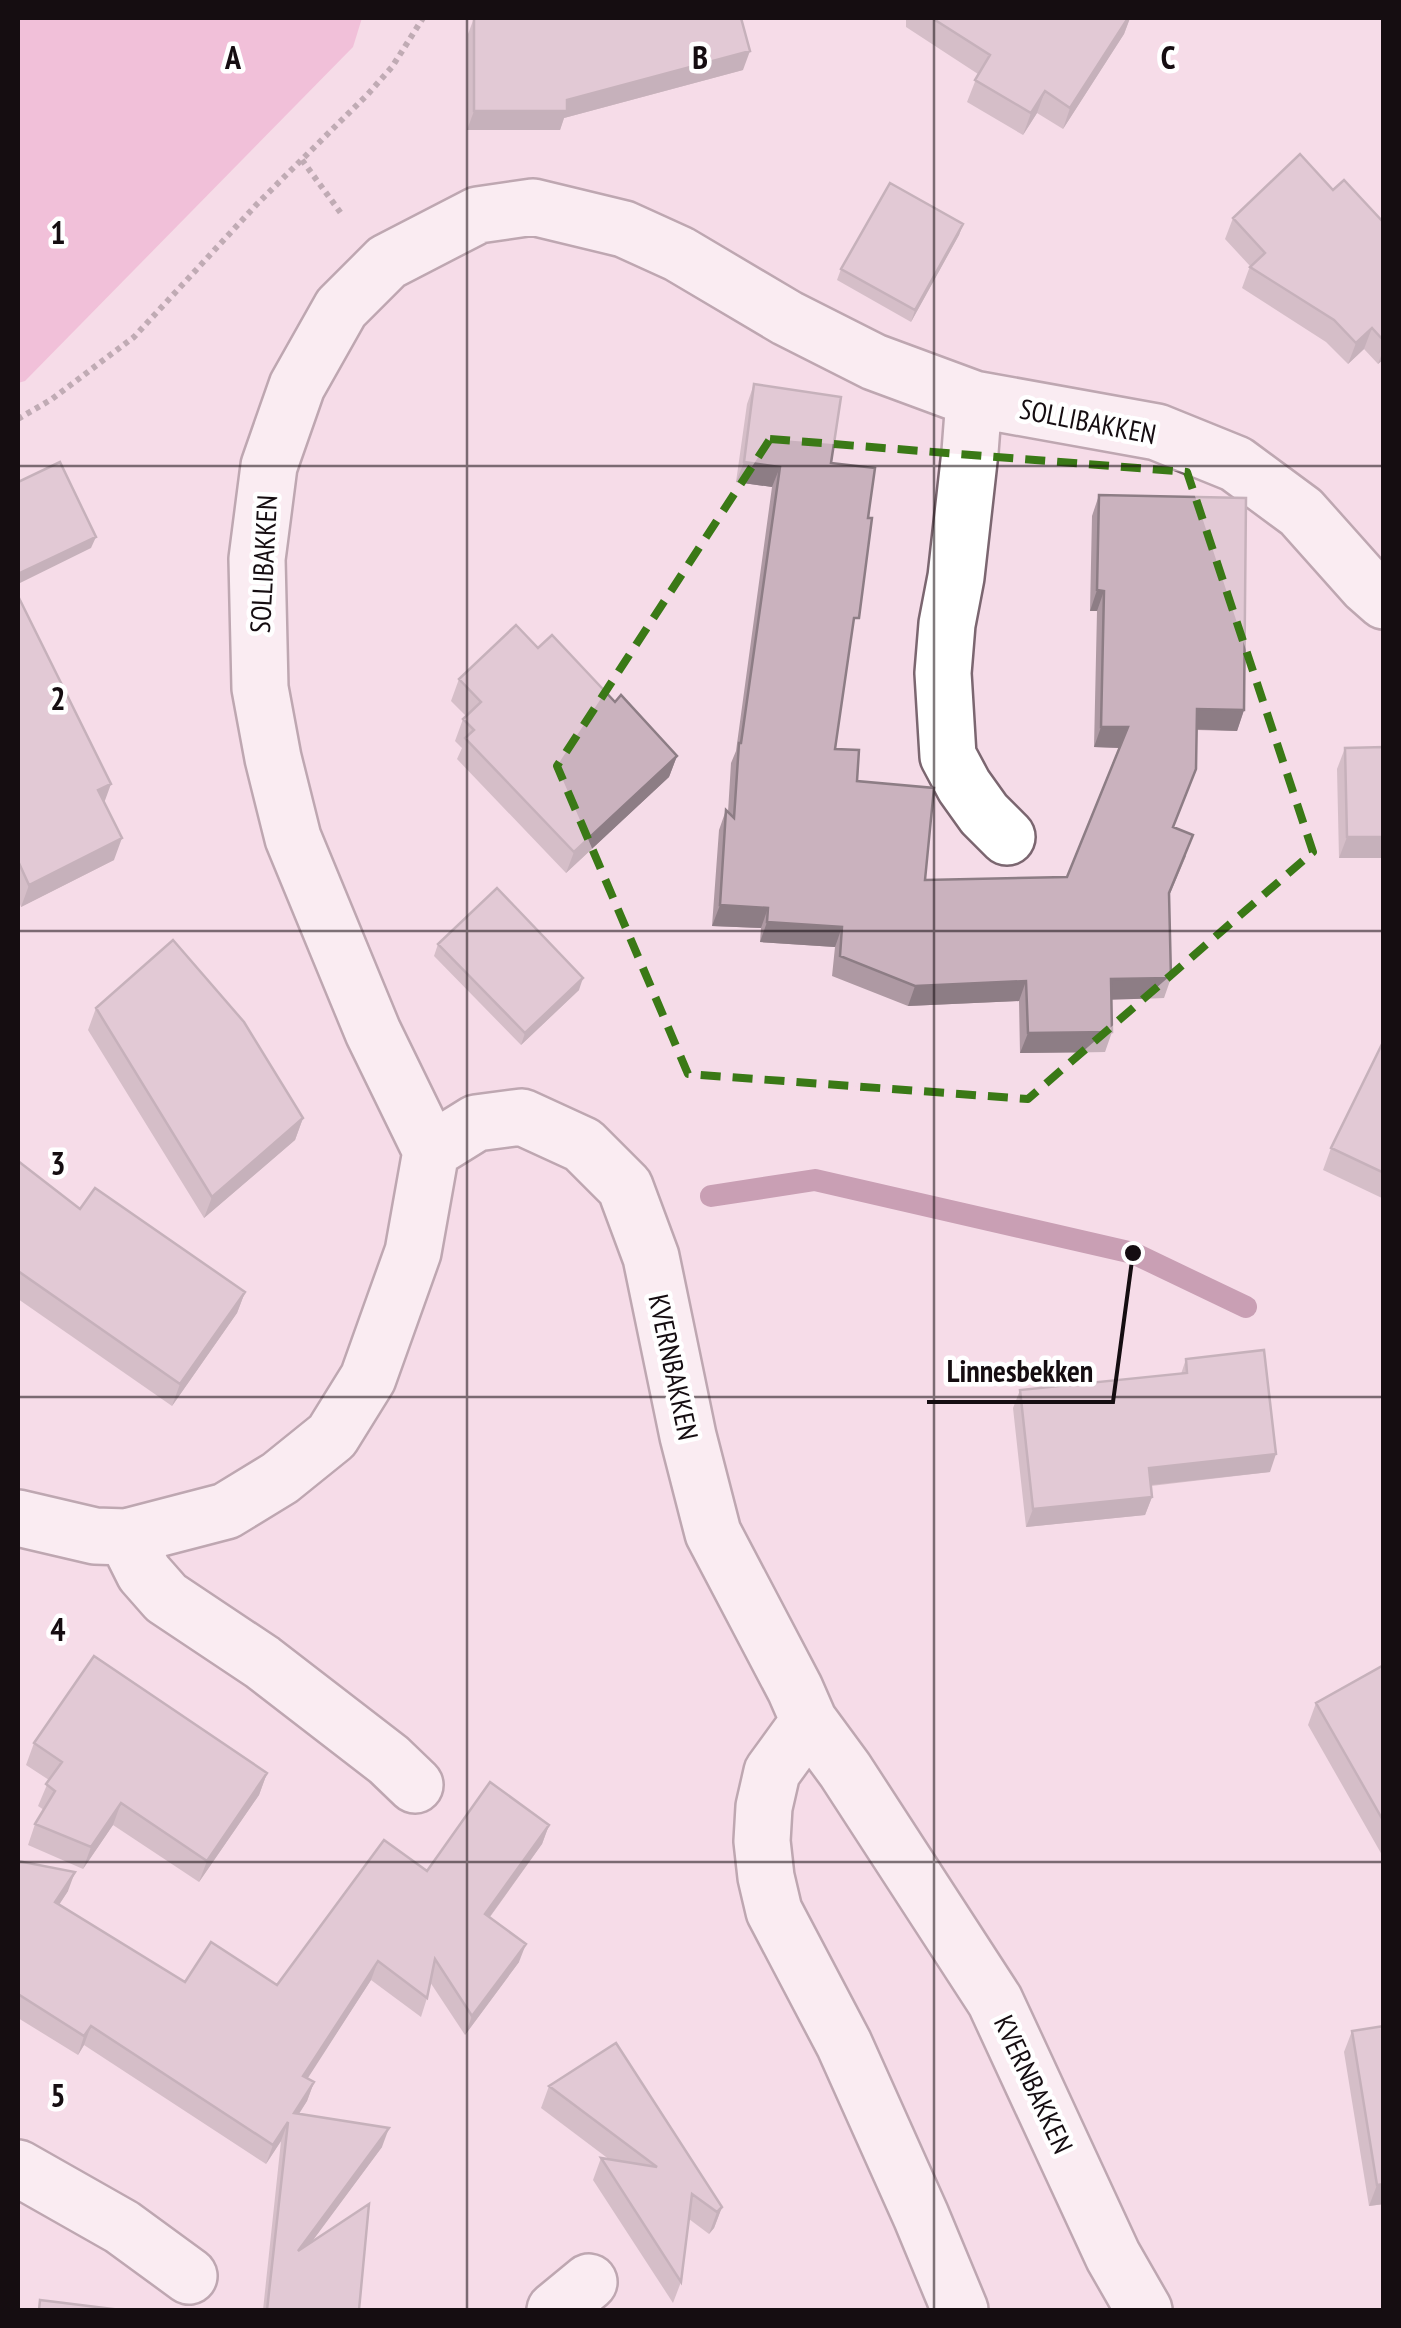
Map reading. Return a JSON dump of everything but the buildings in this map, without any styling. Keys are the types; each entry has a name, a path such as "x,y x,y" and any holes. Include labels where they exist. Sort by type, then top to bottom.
{"street":[{"name":"SOLLIBAKKEN","path":"431,1151 373,1032 293,838 272,758 260,688 258,559 269,466 296,386 341,308 387,262 478,216 532,207 624,229 679,254 788,318 874,362 974,399 1157,432 1236,464 1301,512 1384,601"},
{"path":"974,399 956,577 946,624 943,673 948,756 984,814 1007,837"},
{"name":"KVERNBAKKEN","path":"431,1151 476,1123 522,1117 583,1144 625,1187 651,1257 713,1534 809,1721 995,2001 1113,2256 1144,2310"},
{"path":"18,1518 94,1536 126,1537 226,1511 280,1478 332,1436 368,1378 407,1270 431,1151"},
{"path":"126,1537 144,1574 166,1598 262,1662 389,1760 415,1785"},
{"path":"809,1721 772,1772 764,1807 762,1841 774,1911 844,2044 960,2310"},
{"path":"18,2168 122,2228 189,2276"}],"path":[{"path":"18,419 52,399 134,337 258,203 368,94 392,67 423,18"}],"highlighted area":[{"path":"770,439 1187,472 1313,852 1028,1099 688,1074 557,766"}],"shaded area":[{"path":"18,18 362,18 353,47 25,381 18,383"}],"waterway":[{"path":"711,1196 815,1180 1133,1253 1246,1307"}],"place":[{"name":"Linnesbekken","path":"1133,1253"}]}
